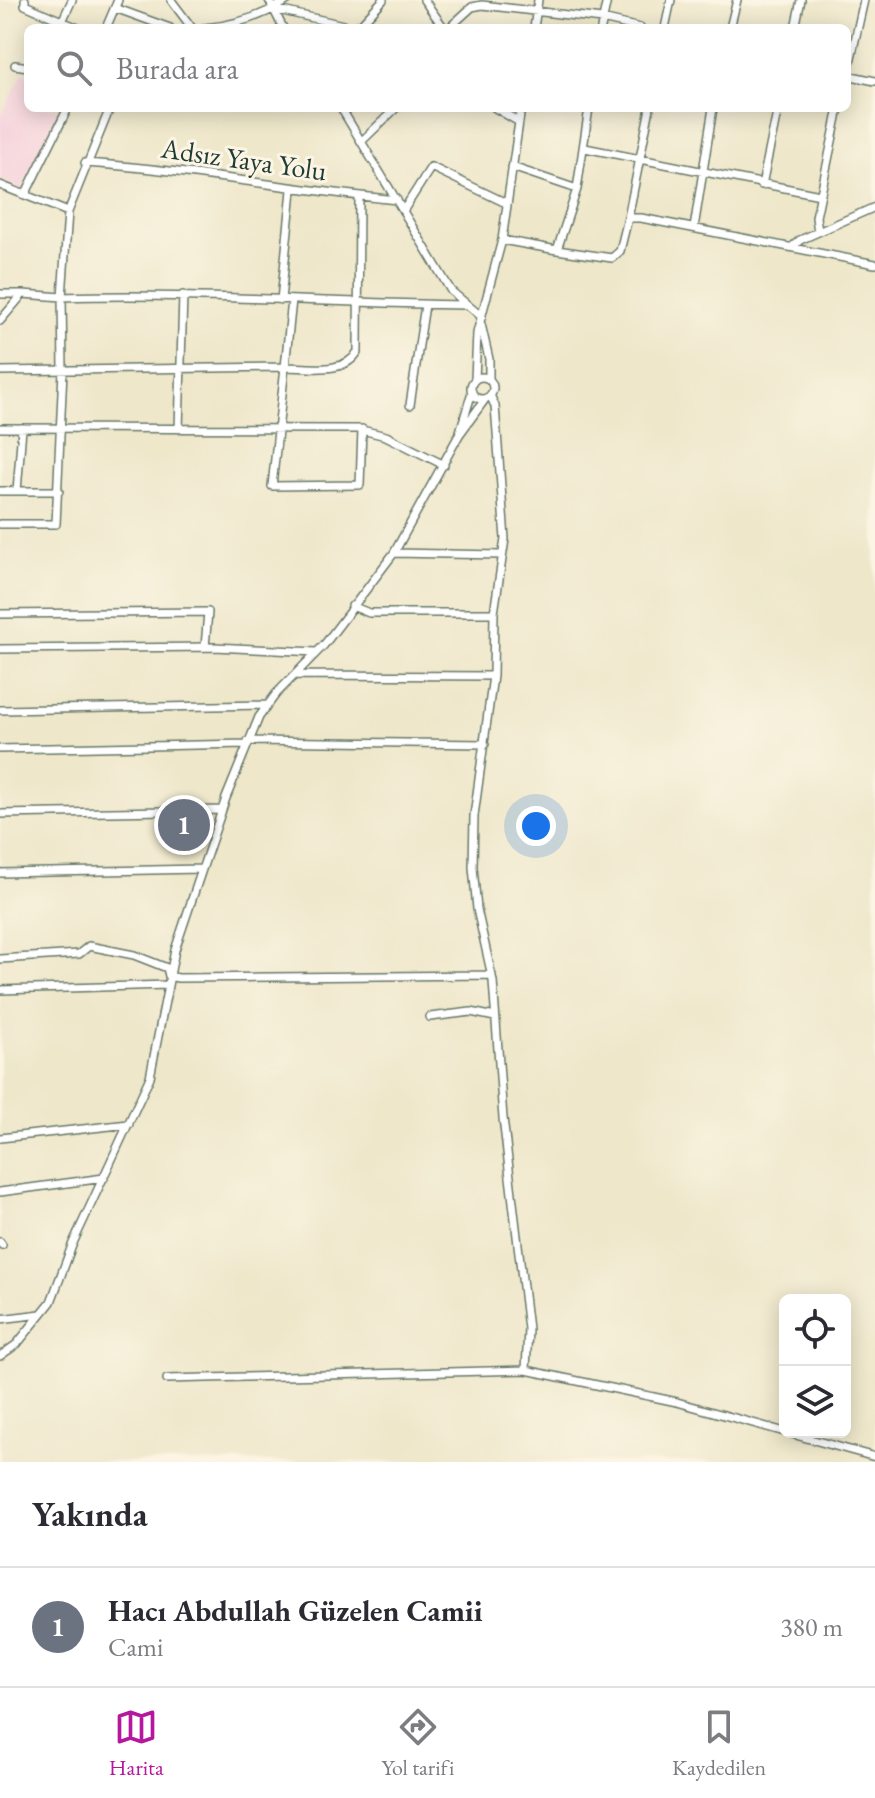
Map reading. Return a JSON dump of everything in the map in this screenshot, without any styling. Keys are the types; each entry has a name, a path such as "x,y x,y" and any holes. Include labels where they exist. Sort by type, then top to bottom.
{"street":[{"path":"25,0 25,5 59,24"},
{"path":"61,24 72,0"},
{"path":"171,0 189,24"},
{"path":"269,0 281,24"},
{"path":"230,24 274,9 288,0"},
{"path":"361,24 383,0"},
{"path":"424,0 444,24"},
{"path":"535,24 538,0"},
{"path":"601,24 607,0"},
{"path":"666,24 671,0"},
{"path":"731,24 737,0"},
{"path":"796,24 801,0"},
{"path":"851,57 864,0"},
{"path":"108,24 117,4 161,24"},
{"path":"452,24 472,7 482,5 623,24"},
{"path":"274,9 339,24"},
{"path":"15,65 24,66"},
{"path":"851,76 875,81"},
{"path":"25,195 66,112"},
{"path":"0,524 56,524 63,370 62,297 68,212 105,112"},
{"path":"345,112 451,291 481,321 489,359 489,379 493,387 459,435"},
{"path":"363,140 392,112"},
{"path":"502,112 519,122"},
{"path":"0,1356 17,1344 42,1314 59,1286 73,1243 150,1077 169,980 202,869 247,743 267,705 316,652 394,553 459,435 475,379 481,321 502,240 520,112"},
{"path":"557,250 577,189 589,112"},
{"path":"502,240 612,258 620,251 649,112"},
{"path":"694,228 712,112"},
{"path":"762,185 777,112"},
{"path":"818,232 816,221 820,195 838,112"},
{"path":"585,148 820,195"},
{"name":"Adsız Yaya Yolu","path":"85,163 144,167 292,190 397,200"},
{"path":"403,211 431,167 506,203"},
{"path":"512,167 577,189"},
{"path":"0,185 68,212"},
{"path":"281,300 292,190"},
{"path":"0,371 338,367 353,360 359,346 359,197"},
{"path":"792,247 875,207"},
{"path":"628,218 875,264"},
{"path":"0,294 62,297 183,295 360,304 465,305"},
{"path":"0,321 23,294"},
{"path":"179,429 183,295"},
{"path":"292,300 272,486 360,485 362,429"},
{"path":"410,405 425,305"},
{"path":"475,379 489,379"},
{"path":"472,392 478,398 488,396"},
{"path":"488,396 495,406 504,516 494,613 493,676 474,816 473,867 477,909 492,975 503,1118 528,1329 526,1370"},
{"path":"0,428 362,429 444,465"},
{"path":"17,491 22,428"},
{"path":"0,491 59,491"},
{"path":"394,553 501,555"},
{"path":"352,606 369,613 494,613"},
{"path":"0,614 208,612 205,647"},
{"path":"0,649 205,647 316,652"},
{"path":"295,675 493,676"},
{"path":"0,710 267,705"},
{"path":"0,749 247,743 485,744"},
{"path":"0,814 68,810 222,810"},
{"path":"0,873 202,869"},
{"path":"0,959 79,954 89,946 134,955 167,968 169,980"},
{"path":"0,990 169,980 492,975"},
{"path":"430,1017 471,1012 495,1017"},
{"path":"0,1138 129,1124"},
{"path":"0,1192 104,1178"},
{"path":"0,1319 42,1314"},
{"path":"167,1379 526,1370 677,1402 875,1457"}],"shaded area":[{"path":"22,74 24,112 61,112 21,190 0,179 0,118"}],"place":[{"name":"Hacı Abdullah Güzelen Camii","path":"184,825"}]}
